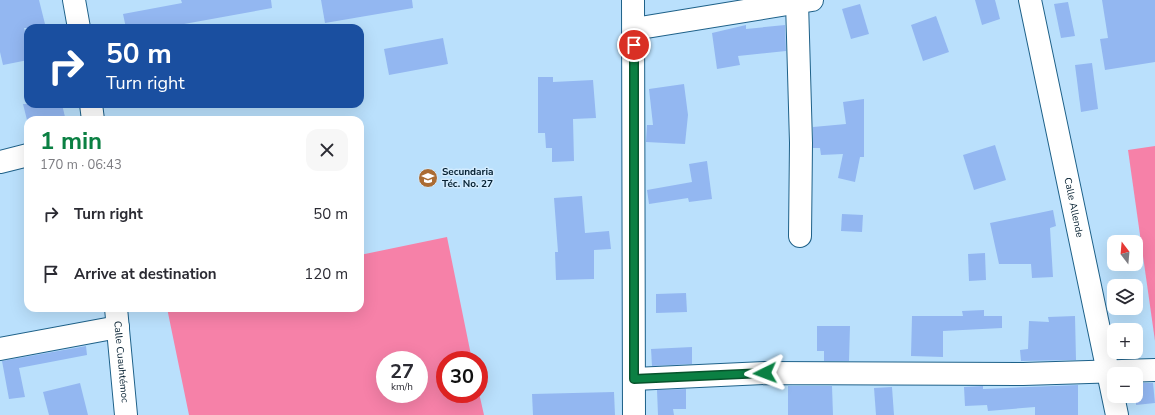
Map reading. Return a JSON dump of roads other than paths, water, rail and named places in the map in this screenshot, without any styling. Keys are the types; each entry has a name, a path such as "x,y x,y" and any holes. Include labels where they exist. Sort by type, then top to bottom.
{"street":[{"path":"74,0 78,24"},
{"path":"633,0 634,415"},
{"name":"Calle Allende","path":"1030,0 1108,367"},
{"path":"634,29 804,1 800,236"},
{"path":"0,162 24,156"},
{"path":"0,349 117,318"},
{"name":"Calle Cuauhtémoc","path":"117,318 126,415"},
{"path":"1143,371 1155,370"},
{"path":"634,379 765,373 1023,374 1107,372"},
{"name":"Calle Allende","path":"1115,403 1117,415"}],"place":[{"name":"Secundaria Téc. No. 27","path":"428,178"}]}
